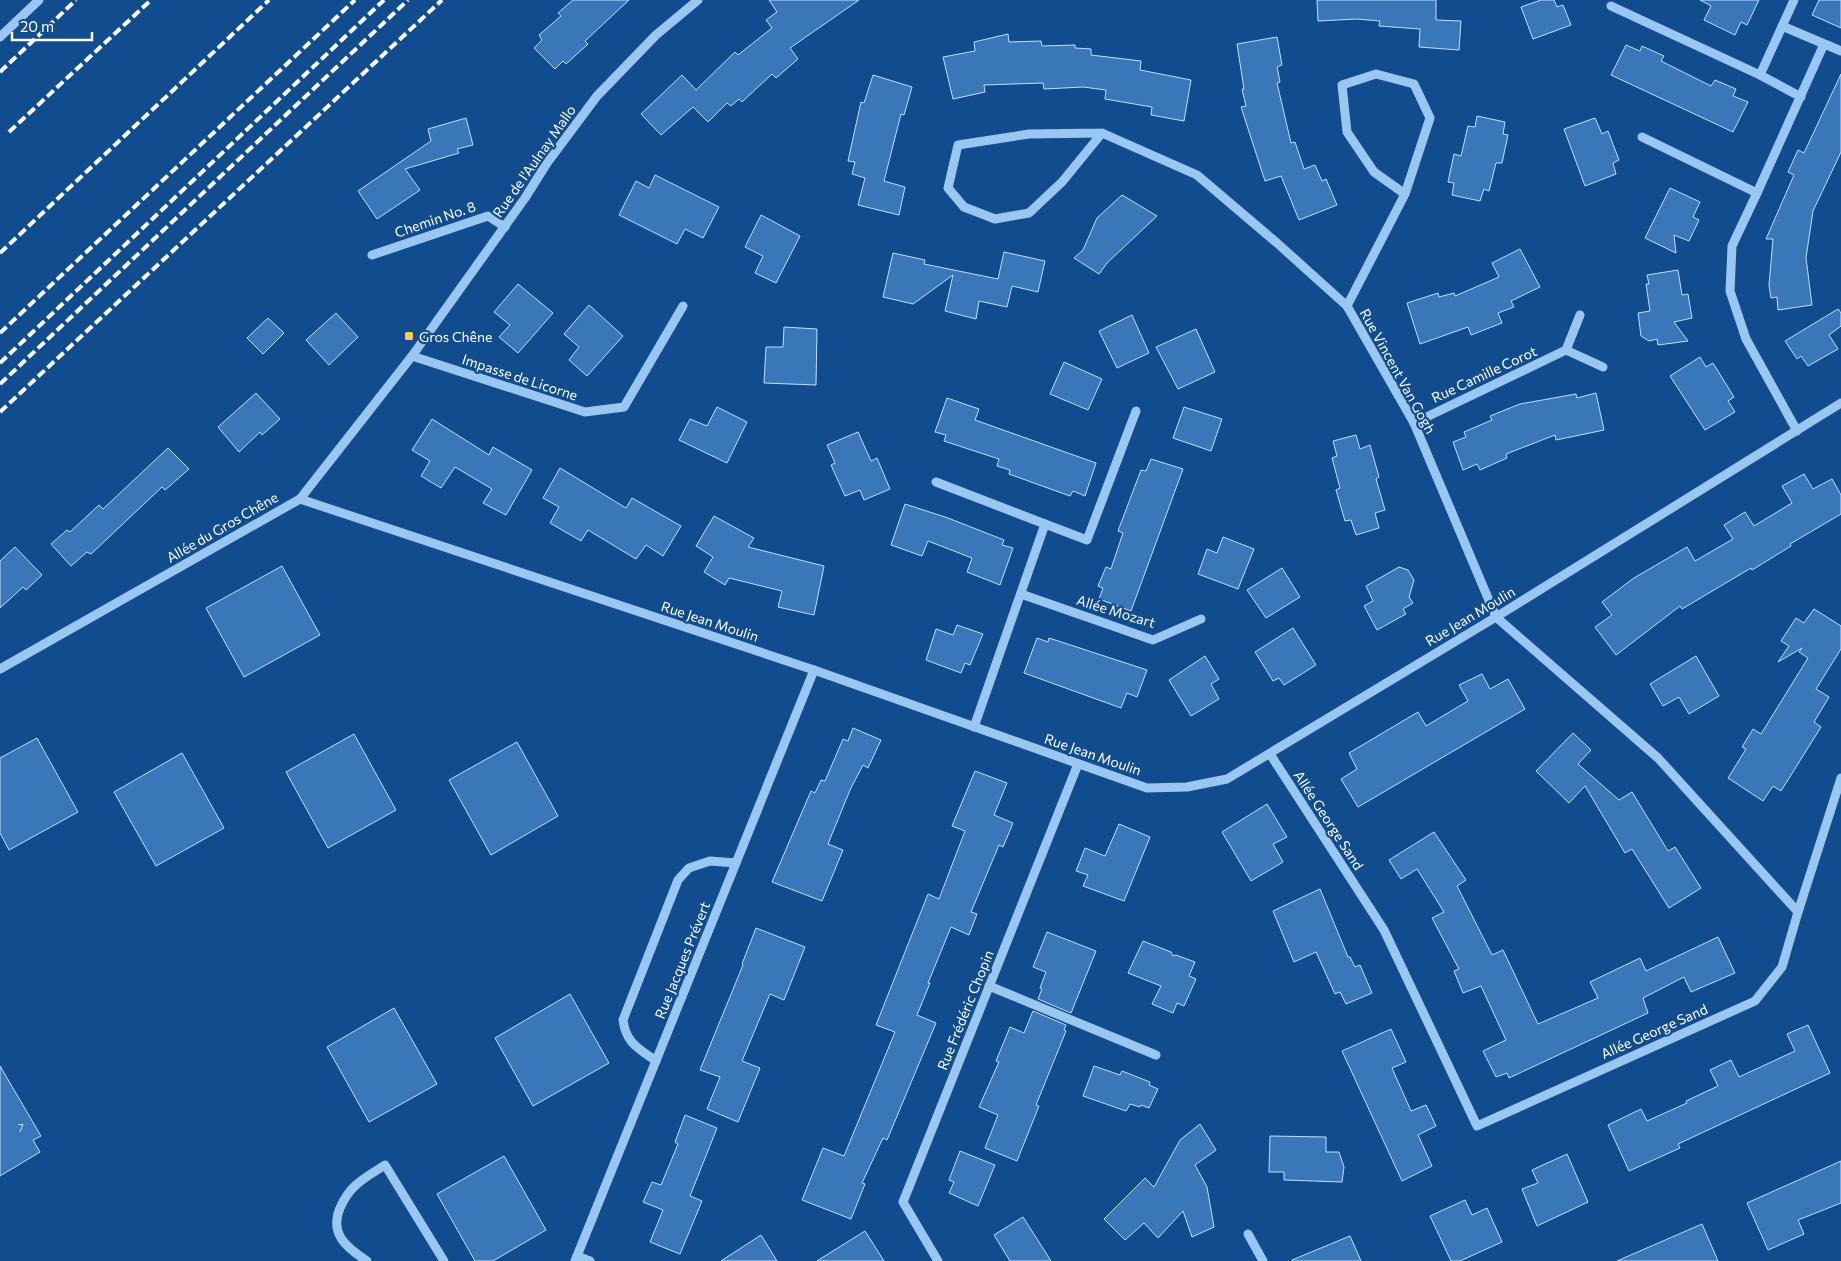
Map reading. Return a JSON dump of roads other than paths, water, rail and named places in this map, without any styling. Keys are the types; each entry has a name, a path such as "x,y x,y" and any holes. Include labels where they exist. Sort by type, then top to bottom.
{"street":[{"path":"0,37 39,0"},
{"name":"Rue de l'Aulnay Mallo","path":"412,356 505,227 547,163 597,96 656,34 698,0"},
{"path":"1760,75 1794,0"},
{"path":"1611,6 1760,75 1801,97"},
{"path":"1782,26 1841,51"},
{"path":"1796,431 1746,339 1730,291 1732,246 1824,44"},
{"path":"1347,306 1405,194 1430,118 1414,84 1376,74 1342,85 1347,132 1374,172 1405,194"},
{"name":"Rue Vincent Van Gogh","path":"1102,133 1062,182 1029,213 995,219 964,207 948,188 958,145 1029,134 1102,133 1197,175 1347,306 1414,423 1496,617"},
{"path":"1642,137 1757,193"},
{"name":"Chemin No. 8","path":"372,255 488,216 505,227"},
{"name":"Impasse de Licorne","path":"412,356 585,412 624,407 683,306"},
{"path":"1580,315 1566,350 1602,367"},
{"name":"Rue Camille Corot","path":"1414,423 1566,350"},
{"name":"Allée du Gros Chêne","path":"0,669 300,498 412,356"},
{"name":"Rue Jean Moulin","path":"300,498 814,670 1147,788 1187,787 1227,779 1270,754 1496,617 1841,403"},
{"path":"936,482 1087,540 1136,411"},
{"path":"974,727 1046,524"},
{"name":"Allée Mozart","path":"1021,594 1153,640 1201,619"},
{"path":"1496,617 1658,758 1798,912 1841,778"},
{"name":"Rue Jacques Prévert","path":"576,1258 814,670"},
{"name":"Allée George Sand","path":"1270,754 1384,930 1477,1126 1755,1001 1782,967 1798,912"},
{"name":"Rue Frédéric Chopin","path":"938,1261 903,1202 1078,764"},
{"path":"656,1062 631,1042 624,1032 623,1020 678,880 689,868 710,861 736,863"},
{"path":"989,986 1156,1055"},
{"path":"367,1261 353,1251 340,1237 335,1223 345,1198 356,1185 385,1165 444,1261"},
{"path":"1248,1234 1263,1261"},
{"path":"576,1258 590,1261"}],"railway":[{"path":"0,72 76,0"},
{"path":"9,132 151,0"},
{"path":"0,253 269,0"},
{"path":"0,333 355,0"},
{"path":"0,363 384,0"},
{"path":"0,384 408,0"},
{"path":"0,412 442,0"}],"place":[{"name":"Gros Chêne","path":"409,336"}]}
